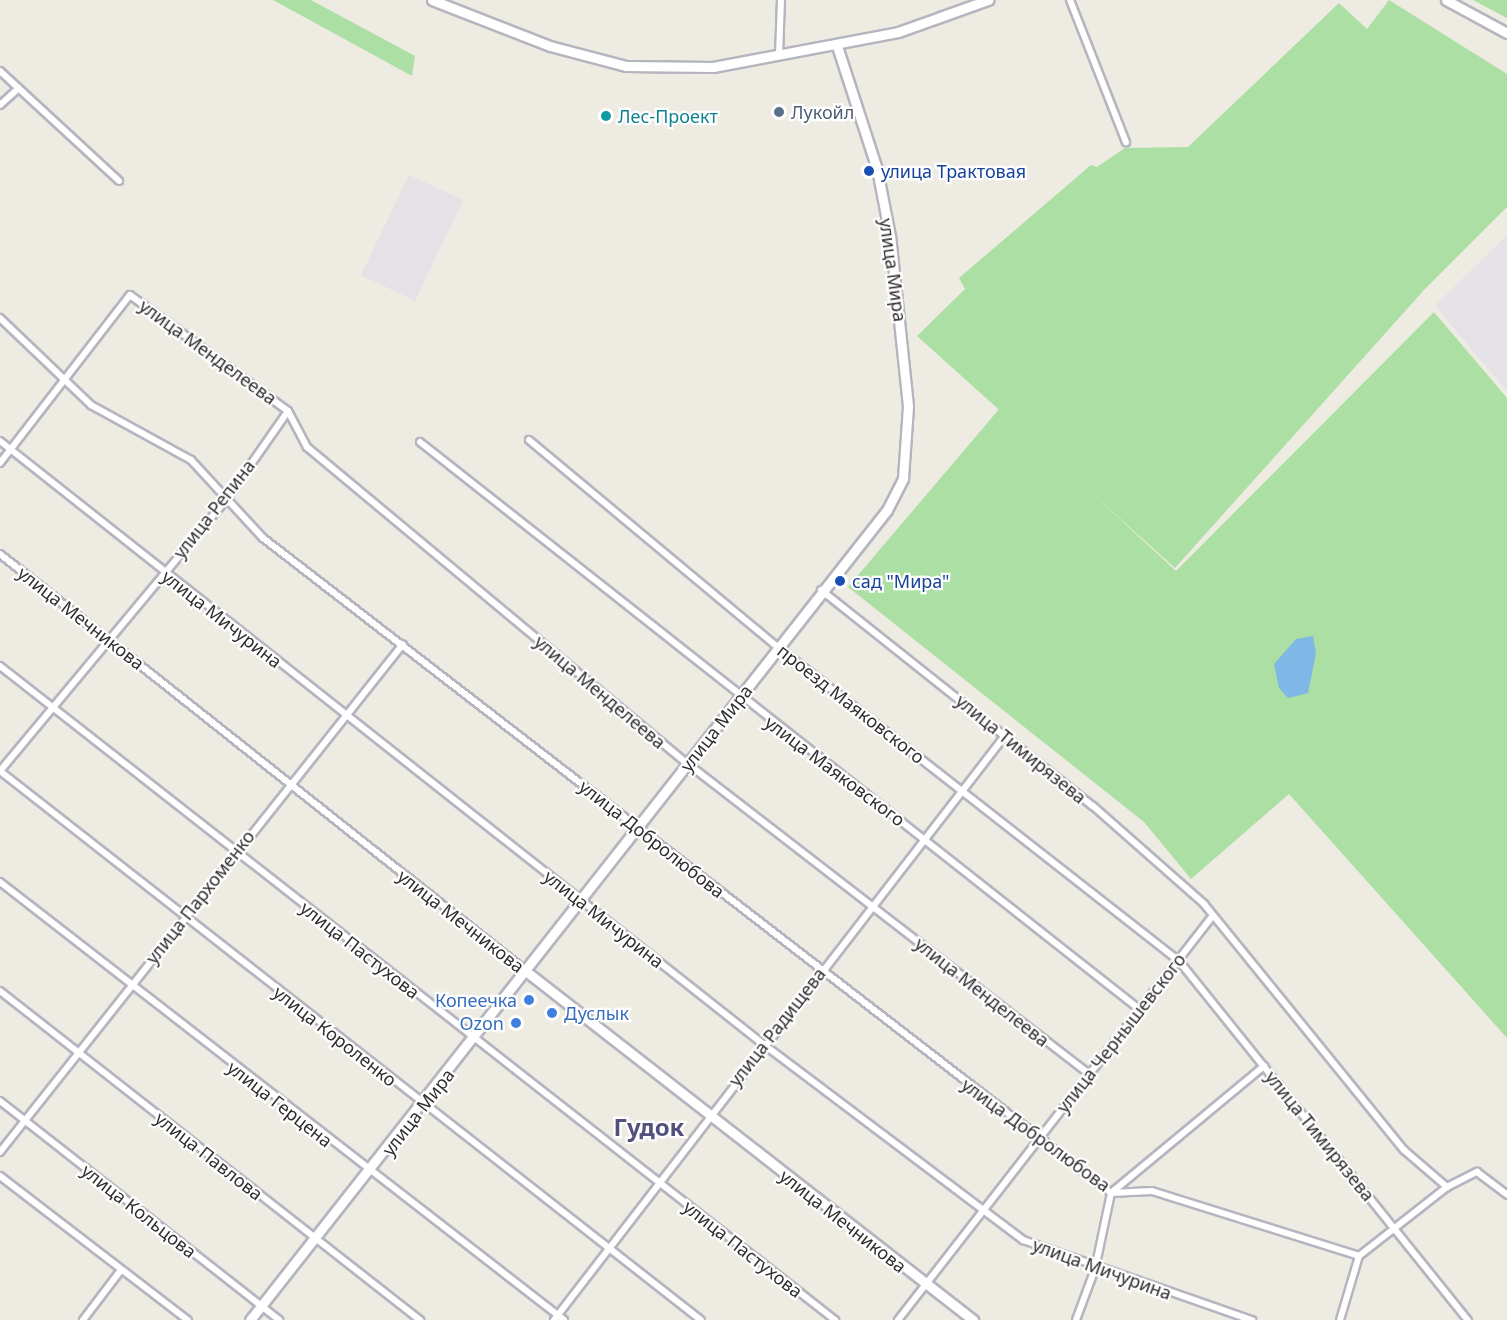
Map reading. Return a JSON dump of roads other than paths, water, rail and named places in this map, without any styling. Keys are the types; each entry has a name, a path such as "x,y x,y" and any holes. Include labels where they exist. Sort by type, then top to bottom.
{"main road":[{"path":"432,0 550,46 626,66 713,67 779,57 898,32 988,0"},
{"path":"1446,0 1507,33"},
{"name":"улица Мира","path":"250,1320 423,1105 779,648 821,590 887,510 903,478 907,446 890,236 876,169 837,46"},
{"name":"улица Мечникова","path":"527,972 707,1116 924,1285 973,1320"}],"street":[{"path":"779,57 781,0"},
{"path":"1070,0 1126,142"},
{"path":"0,71 120,181"},
{"path":"0,105 19,88"},
{"name":"улица Менделеева","path":"62,381 130,295 288,411 306,447 688,764 1088,1073"},
{"name":"улица Добролюбова","path":"0,318 62,381 91,405 191,460 262,538 403,644 1037,1140 1111,1193 1152,1191 1359,1256"},
{"path":"0,463 62,381"},
{"name":"улица Репина","path":"0,771 226,500 288,411"},
{"name":"проезд Маяковского","path":"529,440 779,648 1179,961"},
{"name":"улица Мичурина","path":"0,441 163,574 763,1044 1023,1240 1095,1269 1251,1320"},
{"name":"улица Маяковского","path":"420,442 740,697 924,838 1139,1009"},
{"name":"улица Мечникова","path":"0,554 286,785 527,972"},
{"name":"улица Тимирязева","path":"821,590 1149,853 1204,904 1211,918 1404,1150 1447,1186"},
{"name":"улица Пархоменко","path":"0,1152 79,1054 286,785 403,644"},
{"name":"улица Пастухова","path":"0,666 474,1040 835,1320"},
{"name":"улица Радищева","path":"556,1317 707,1116 1004,737"},
{"name":"улица Короленко","path":"0,771 184,919 701,1320"},
{"name":"улица Герцена","path":"0,882 129,987 556,1317 564,1320"},
{"name":"улица Чернышевского","path":"898,1320 1088,1073 1211,918"},
{"name":"улица Тимирязева","path":"1179,961 1468,1320"},
{"name":"улица Павлова","path":"0,991 420,1320"},
{"path":"1076,1320 1095,1269 1111,1193 1264,1066"},
{"name":"улица Кольцова","path":"0,1101 279,1320"},
{"path":"1340,1320 1359,1256 1447,1186 1468,1173 1477,1172 1507,1195"},
{"path":"0,1176 188,1320"},
{"path":"83,1320 122,1270"}],"water":[{"path":"1313,636 1316,653 1308,693 1288,698 1279,688 1274,664 1296,639"}],"place":[{"name":"Лукойл","path":"779,112"},
{"name":"Лес-Проект","path":"606,116"},
{"name":"улица Трактовая","path":"869,171"},
{"name":"сад \"Мира\"","path":"840,581"},
{"name":"Копеечка","path":"529,1000"},
{"name":"Дуслык","path":"552,1013"},
{"name":"Ozon","path":"516,1023"}],"district":[{"name":"Гудок","path":"649,1127"}]}
